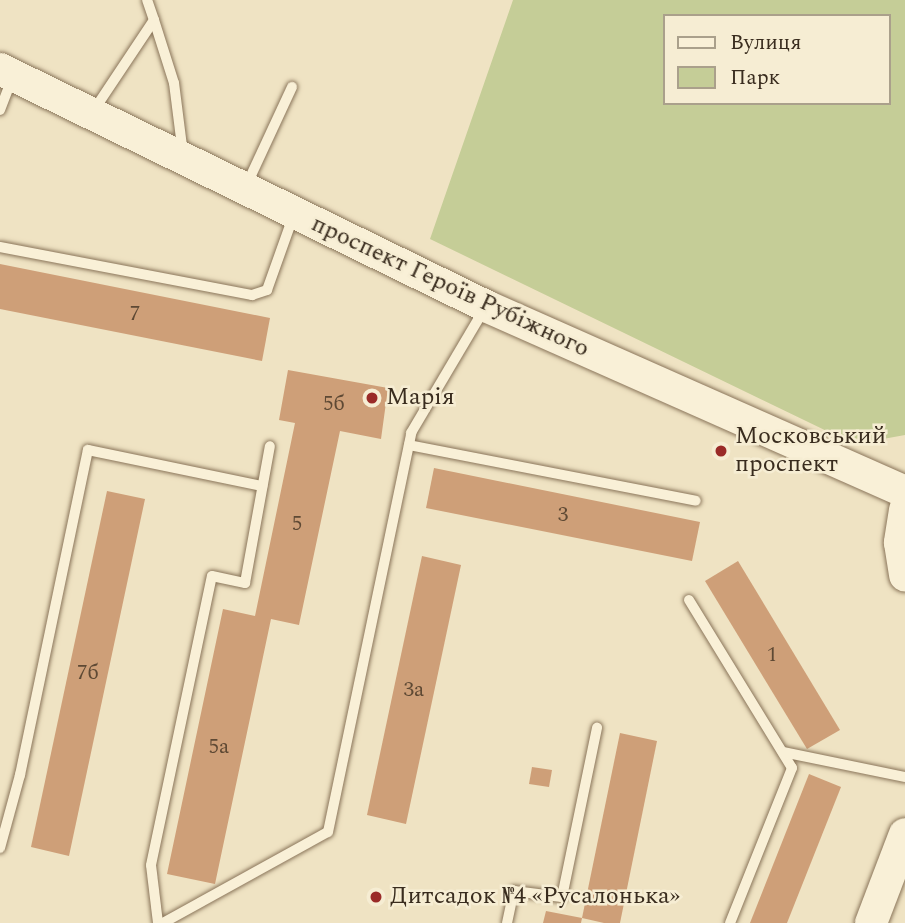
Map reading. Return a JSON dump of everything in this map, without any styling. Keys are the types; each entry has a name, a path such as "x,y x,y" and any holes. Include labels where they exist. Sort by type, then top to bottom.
{"street":[{"name":"проспект Героїв Рубіжного","path":"7,72 486,306 905,492"},
{"path":"905,509 900,543 905,576"},
{"path":"871,923 905,834"}],"lane":[{"path":"147,0 174,83 184,159"},
{"path":"92,113 154,20"},
{"path":"0,110 7,72"},
{"path":"244,190 292,87"},
{"path":"0,247 252,295 267,290 294,214"},
{"path":"270,446 245,583 212,576 151,865 161,923 328,832 411,433 486,306"},
{"path":"408,445 696,501"},
{"path":"0,848 20,775 88,450 262,486"},
{"path":"689,600 792,768 730,923"},
{"path":"507,923 514,891 562,897 597,728"},
{"path":"783,752 905,777"}],"green space":[{"path":"513,0 905,0 905,435 872,441 835,435 430,239"}],"building":[{"path":"0,264 270,318 262,361 0,309"},
{"path":"288,370 388,388 381,439 340,431 299,625 271,619 215,884 167,874 223,609 255,616 295,423 279,420"},
{"path":"434,468 700,522 692,561 426,508"},
{"path":"107,491 145,499 69,856 31,847"},
{"path":"422,556 461,565 406,824 367,815"},
{"path":"738,561 840,730 807,749 705,581"},
{"path":"620,733 657,741 620,923 604,923 582,918"},
{"path":"532,767 552,770 549,787 529,784"},
{"path":"809,774 841,787 787,923 750,923"},
{"path":"546,911 582,918 581,923 543,923"}],"place":[{"name":"Марія","path":"372,398"},
{"name":"Московський проспект","path":"721,451"},
{"name":"Дитсадок №4 «Русалонька»","path":"376,897"}]}
